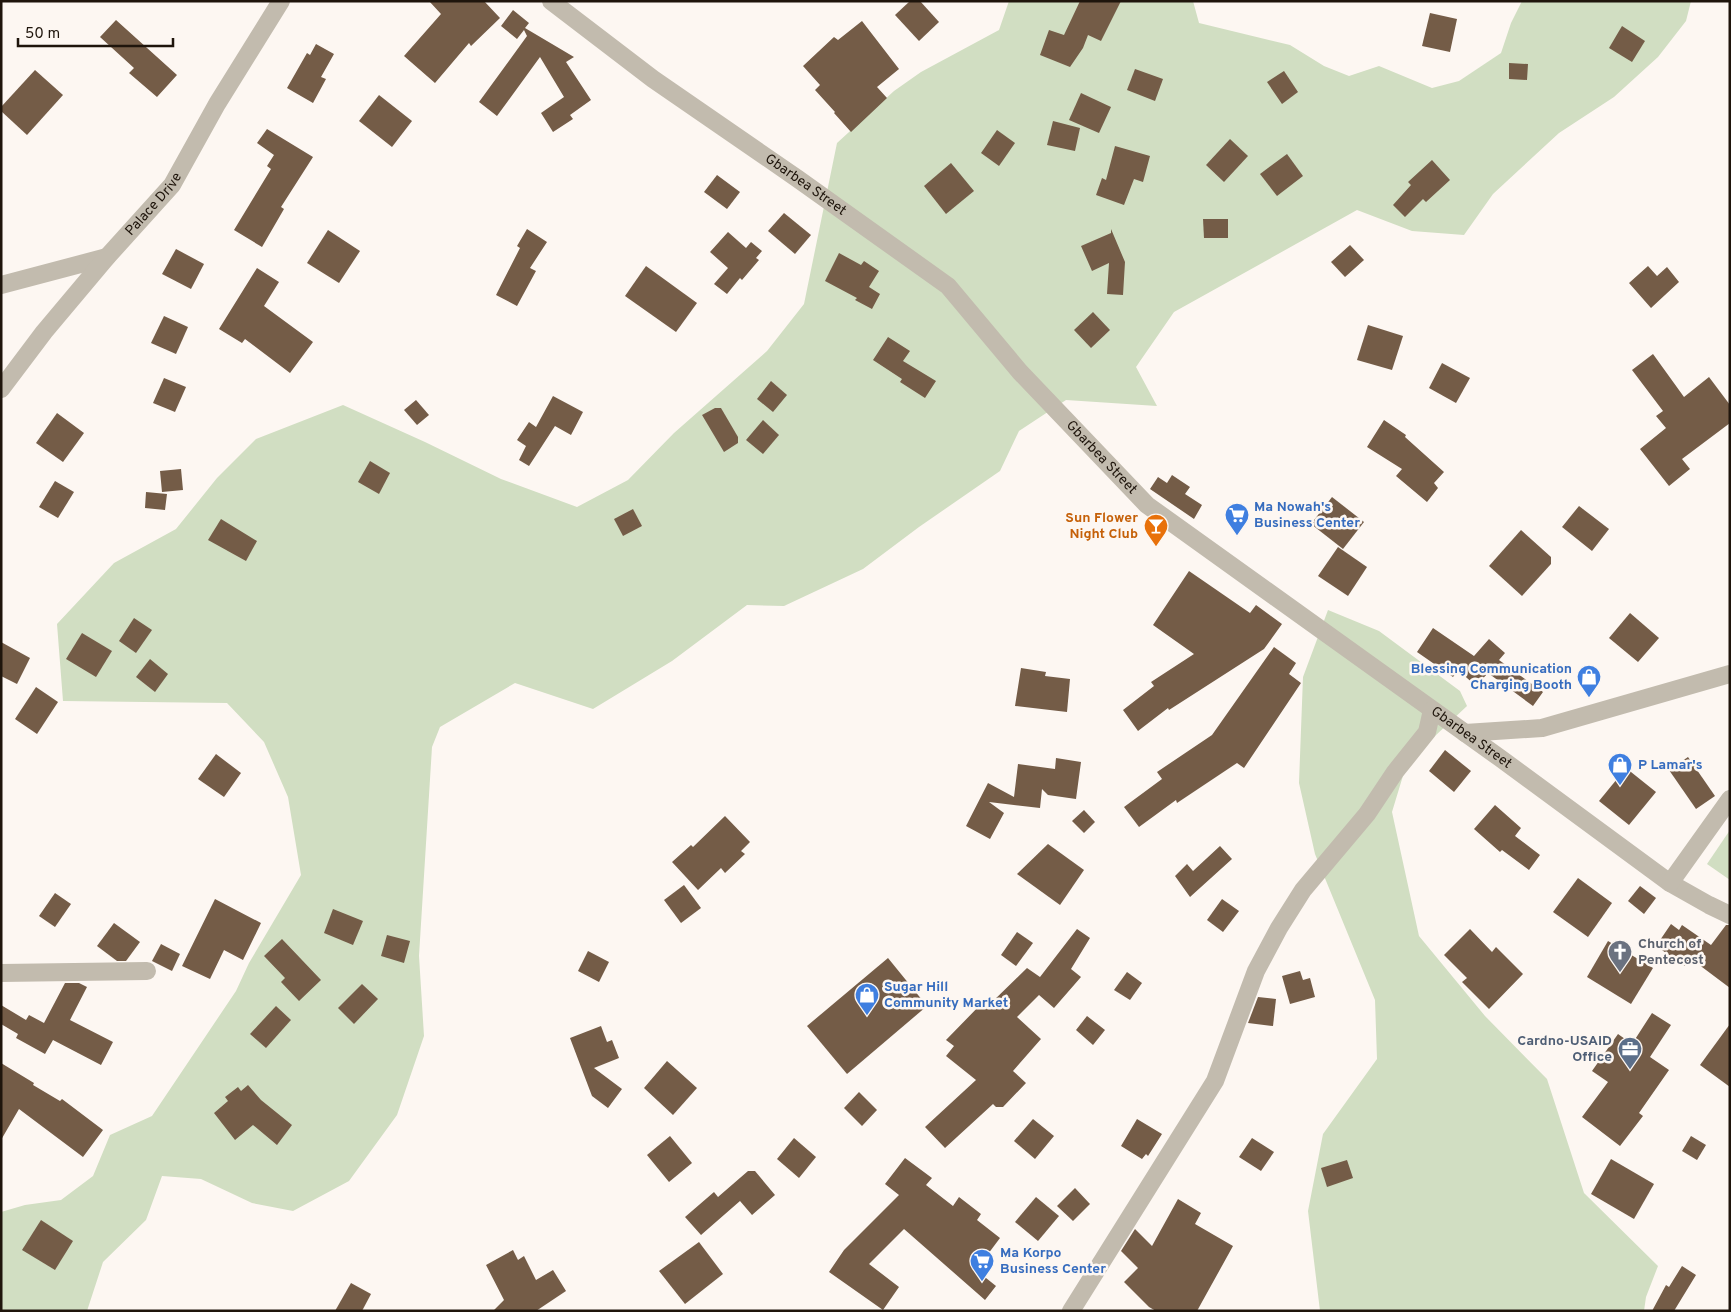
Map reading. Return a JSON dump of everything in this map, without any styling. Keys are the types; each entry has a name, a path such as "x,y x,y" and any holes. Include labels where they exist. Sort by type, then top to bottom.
{"street":[{"name":"Palace Drive","path":"1,389 44,332 107,257 172,185 217,104 281,1"},
{"name":"Gbarbea Street","path":"551,1 653,78 948,286 1020,372 1147,505 1670,883 1709,905 1730,914"},
{"path":"1,285 107,257"},
{"path":"1465,733 1542,728 1730,674"},
{"path":"1071,1311 1215,1081 1256,971 1279,928 1303,890 1367,814 1395,772 1427,732 1432,710"},
{"path":"1670,883 1730,799"},
{"path":"1,973 147,971"}],"green space":[{"path":"1009,1 1193,1 1199,23 1290,45 1324,66 1349,76 1379,66 1432,88 1459,81 1501,53 1511,23 1522,1 1691,1 1686,21 1658,57 1614,97 1559,133 1493,194 1464,235 1412,231 1357,210 1174,312 1136,367 1157,406 1066,400 1019,431 1000,471 919,527 863,569 784,606 747,605 672,661 593,709 515,683 440,727 432,747 419,956 424,1036 397,1115 349,1181 293,1211 252,1203 201,1179 162,1176 146,1220 103,1262 87,1311 1,1311 1,1212 25,1205 61,1200 93,1176 110,1135 152,1116 236,991 249,963 301,875 288,797 264,742 227,703 63,701 57,624 114,563 176,529 217,478 256,439 343,405 501,479 577,507 628,480 674,433 767,351 804,304 837,143 894,91 921,72 999,30"},
{"path":"1328,610 1379,631 1460,691 1467,706 1435,736 1409,756 1392,812 1419,936 1485,1016 1547,1079 1584,1193 1658,1266 1646,1297 1644,1311 1320,1311 1308,1211 1323,1134 1377,1059 1375,1000 1315,854 1299,783 1303,677"},
{"path":"1730,830 1730,880 1707,864"}],"building":[{"path":"429,1 484,1 500,18 471,46 469,43 435,83 404,56 441,14"},
{"path":"910,1 920,1 939,22 919,41 895,15"},
{"path":"1080,1 1121,1 1101,41 1088,35 1083,48 1070,67 1040,55 1049,30 1064,35"},
{"path":"513,10 529,23 525,28 574,57 566,62 591,100 570,115 573,119 553,132 541,113 564,97 540,57 497,116 479,102 527,36 524,30 517,39 501,26"},
{"path":"1430,13 1457,19 1450,52 1422,46"},
{"path":"116,20 177,75 157,97 129,73 134,68 100,37"},
{"path":"862,21 899,69 877,87 887,98 851,132 815,90 820,85 803,66 834,37 838,40"},
{"path":"1622,26 1645,41 1632,62 1609,48"},
{"path":"316,44 334,54 321,77 326,79 313,103 287,88 307,53 310,55"},
{"path":"1509,63 1528,64 1527,80 1509,79"},
{"path":"1135,69 1163,79 1155,101 1127,90"},
{"path":"35,70 63,95 27,135 1,111 1,107"},
{"path":"1284,71 1298,92 1282,104 1267,82"},
{"path":"1081,93 1111,107 1099,133 1069,120"},
{"path":"379,95 412,121 392,147 359,121"},
{"path":"1053,121 1080,128 1075,151 1047,145"},
{"path":"267,129 313,157 281,207 284,209 262,247 234,230 271,169 267,166 274,155 257,143"},
{"path":"997,130 1015,143 999,166 981,153"},
{"path":"1230,139 1248,156 1224,182 1206,165"},
{"path":"1115,146 1150,156 1143,182 1134,179 1124,205 1096,195 1102,178 1106,180"},
{"path":"1287,154 1303,176 1277,196 1260,174"},
{"path":"1432,160 1450,180 1426,202 1423,199 1405,217 1393,205 1411,185 1408,182"},
{"path":"951,163 974,191 946,214 924,186"},
{"path":"717,175 740,192 727,209 704,192"},
{"path":"784,213 811,235 795,254 768,231"},
{"path":"1203,219 1228,219 1228,238 1204,238"},
{"path":"527,229 547,242 530,268 536,271 517,306 496,295 520,248 517,246"},
{"path":"1111,229 1125,262 1123,295 1107,294 1109,263 1092,271 1081,246 1111,233"},
{"path":"328,230 360,251 339,283 307,263"},
{"path":"728,232 746,248 751,242 762,251 756,258 759,260 727,294 714,284 728,268 710,252"},
{"path":"1350,245 1364,260 1345,277 1331,262"},
{"path":"176,249 204,264 191,289 162,274"},
{"path":"839,253 861,265 864,261 879,271 869,287 880,294 872,309 855,300 857,298 825,281"},
{"path":"646,266 697,303 676,332 625,296"},
{"path":"1648,266 1657,276 1667,267 1679,282 1651,308 1629,283"},
{"path":"257,268 279,282 264,306 313,342 290,373 245,339 242,343 219,329"},
{"path":"1093,312 1110,330 1091,348 1074,330"},
{"path":"164,316 188,327 176,354 151,343"},
{"path":"1368,325 1403,336 1392,370 1357,360"},
{"path":"888,337 910,351 903,361 936,381 925,398 900,382 902,379 873,360"},
{"path":"1653,354 1684,397 1709,377 1730,405 1730,423 1682,459 1690,469 1669,486 1640,449 1666,428 1656,416 1663,411 1632,370"},
{"path":"1442,363 1470,378 1456,403 1429,388"},
{"path":"164,378 186,387 175,412 153,403"},
{"path":"771,381 787,395 773,412 757,399"},
{"path":"553,396 583,412 571,435 555,426 529,466 519,460 526,446 517,440 529,422 536,427"},
{"path":"416,400 429,415 417,425 404,410"},
{"path":"715,408 721,408 738,437 738,443 724,452 702,415"},
{"path":"57,413 84,433 63,462 36,443"},
{"path":"763,420 779,435 763,454 746,440"},
{"path":"1384,420 1406,435 1405,437 1444,472 1434,483 1438,488 1427,502 1396,476 1402,469 1367,447"},
{"path":"370,461 390,473 379,494 358,482"},
{"path":"181,469 183,490 162,492 160,471"},
{"path":"1172,475 1190,487 1185,494 1202,505 1194,519 1150,489 1158,477 1167,483"},
{"path":"55,481 74,492 58,518 39,507"},
{"path":"146,492 167,494 165,510 145,508"},
{"path":"1332,497 1364,522 1343,549 1311,524"},
{"path":"1579,506 1609,529 1592,551 1562,527"},
{"path":"633,509 642,526 623,536 614,519"},
{"path":"221,519 257,541 246,561 208,540"},
{"path":"1521,530 1551,557 1551,564 1522,596 1489,566"},
{"path":"1338,547 1367,567 1348,596 1318,576"},
{"path":"1189,571 1250,613 1256,605 1282,624 1264,649 1169,710 1168,708 1138,731 1123,710 1154,686 1151,682 1194,654 1153,625"},
{"path":"1630,613 1659,638 1638,662 1609,638"},
{"path":"134,618 152,630 136,653 119,641"},
{"path":"1433,628 1474,656 1489,639 1505,653 1499,660 1543,692 1533,706 1488,673 1476,686 1458,670 1453,677 1417,652"},
{"path":"82,633 112,651 96,677 66,659"},
{"path":"1,642 30,658 17,684 1,676"},
{"path":"1274,647 1296,663 1289,674 1301,683 1244,768 1237,763 1177,803 1176,800 1139,827 1124,807 1162,779 1157,772 1212,735"},
{"path":"150,659 168,674 155,692 136,677"},
{"path":"1021,668 1046,672 1045,676 1070,679 1067,712 1015,706"},
{"path":"36,687 58,702 37,734 15,719"},
{"path":"1445,750 1471,771 1454,792 1429,771"},
{"path":"216,754 241,773 224,797 198,779"},
{"path":"1688,757 1715,796 1696,809 1669,770"},
{"path":"1056,758 1081,762 1076,799 1048,795 1042,789 1040,808 989,802 1004,813 990,839 966,826 988,783 1014,797 1018,764 1055,769"},
{"path":"1626,768 1656,792 1629,825 1599,801"},
{"path":"1495,805 1521,828 1515,836 1540,855 1529,870 1502,850 1500,852 1474,829"},
{"path":"1084,810 1095,822 1084,833 1072,821"},
{"path":"725,816 750,842 741,851 745,854 725,873 721,868 698,890 672,862 691,845 693,847"},
{"path":"1048,844 1084,870 1060,905 1017,874"},
{"path":"1220,846 1232,859 1190,897 1175,876 1187,864 1193,871"},
{"path":"1578,878 1612,903 1588,937 1553,912"},
{"path":"684,885 701,908 681,923 664,900"},
{"path":"1640,886 1656,898 1644,914 1628,901"},
{"path":"55,893 71,904 55,927 39,916"},
{"path":"215,899 261,923 243,960 224,950 210,979 182,966"},
{"path":"1222,899 1239,911 1223,932 1207,920"},
{"path":"333,909 363,921 353,945 324,933"},
{"path":"114,923 140,942 126,961 117,961 97,946"},
{"path":"1671,924 1679,930 1682,925 1711,945 1726,925 1730,925 1730,988 1690,958 1685,966 1656,946"},
{"path":"1077,929 1090,938 1071,969 1081,977 1054,1008 1039,995 1017,1017 1041,1039 1013,1071 1026,1083 1003,1107 996,1107 993,1104 945,1148 925,1127 976,1080 946,1056 954,1046 946,1040 984,1001 988,1006 1027,968 1040,977"},
{"path":"1470,929 1492,952 1496,947 1523,974 1489,1009 1462,982 1467,978 1444,955"},
{"path":"1017,932 1033,943 1016,966 1001,955"},
{"path":"387,935 410,941 404,963 381,956"},
{"path":"282,939 321,980 299,1001 281,982 285,978 264,956"},
{"name":"Church of Pentecost","path":"1608,941 1653,968 1631,1004 1587,977"},
{"path":"161,944 180,954 172,971 152,961"},
{"path":"588,951 609,962 599,982 578,971"},
{"name":"Sugar Hill Community Market","path":"888,958 927,1006 847,1074 807,1026"},
{"path":"1300,971 1303,980 1310,978 1315,997 1290,1004 1282,976"},
{"path":"1127,972 1142,983 1130,1000 1114,990"},
{"path":"65,983 79,983 87,987 70,1020 113,1042 101,1065 53,1040 45,1054 16,1038 18,1034 1,1024 1,1005 26,1020 29,1015 44,1023"},
{"path":"362,984 378,999 354,1024 338,1008"},
{"path":"1258,997 1276,999 1273,1026 1248,1023"},
{"path":"276,1006 291,1020 266,1048 250,1034"},
{"path":"1652,1013 1671,1025 1650,1057 1669,1070 1639,1113 1643,1116 1620,1146 1582,1117 1608,1082 1592,1071 1618,1034 1632,1044"},
{"path":"1087,1016 1105,1030 1093,1045 1076,1030"},
{"path":"1730,1024 1730,1087 1700,1065"},
{"path":"601,1026 607,1042 612,1040 619,1058 594,1068 622,1089 608,1108 592,1096 570,1038"},
{"path":"667,1061 697,1088 673,1115 644,1088"},
{"path":"1,1063 60,1101 62,1099 103,1130 83,1157 19,1109 1,1140"},
{"path":"248,1085 261,1100 292,1125 277,1145 253,1125 235,1140 214,1113 228,1101 225,1097 238,1087 241,1091"},
{"path":"859,1092 877,1110 862,1126 844,1108"},
{"path":"1033,1119 1054,1136 1035,1159 1014,1141"},
{"path":"1137,1119 1162,1134 1148,1156 1146,1154 1142,1159 1121,1146"},
{"path":"670,1136 692,1163 669,1182 647,1155"},
{"path":"1691,1136 1706,1145 1697,1160 1682,1151"},
{"path":"794,1138 816,1157 799,1178 777,1159"},
{"path":"1252,1138 1274,1152 1261,1171 1239,1157"},
{"path":"905,1158 932,1178 926,1185 953,1206 959,1197 981,1214 977,1220 1000,1238 976,1270 996,1286 985,1300 904,1229 869,1264 899,1287 883,1310 829,1272 844,1250 899,1195 885,1184"},
{"path":"1611,1159 1654,1184 1634,1219 1591,1194"},
{"path":"1347,1160 1353,1178 1327,1187 1321,1168"},
{"path":"748,1171 755,1171 775,1195 752,1215 740,1201 701,1235 685,1217 714,1192 718,1197"},
{"path":"1075,1188 1090,1204 1073,1221 1057,1206"},
{"path":"1036,1197 1059,1216 1038,1241 1015,1222"},
{"path":"1178,1199 1201,1213 1195,1224 1233,1246 1197,1311 1156,1311 1149,1307 1124,1282 1138,1268 1121,1251 1135,1229 1152,1246"},
{"path":"41,1220 73,1241 55,1270 22,1250"},
{"path":"699,1242 723,1274 685,1304 659,1271"},
{"path":"513,1250 518,1260 524,1256 536,1280 553,1270 566,1291 536,1311 493,1311 504,1300 486,1265"},
{"path":"1682,1266 1696,1275 1674,1311 1652,1311 1666,1285 1669,1287"},
{"path":"351,1283 371,1294 362,1311 335,1311"}],"place":[{"name":"Ma Nowah's Business Center","path":"1237,536"},
{"name":"Sun Flower Night Club","path":"1156,547"},
{"name":"Blessing Communication Charging Booth","path":"1589,698"},
{"name":"P Lamar's","path":"1620,786"},
{"name":"Church of Pentecost","path":"1620,973"},
{"name":"Sugar Hill Community Market","path":"867,1016"},
{"name":"Cardno-USAID Office","path":"1630,1070"},
{"name":"Ma Korpo Business Center","path":"982,1282"}]}
